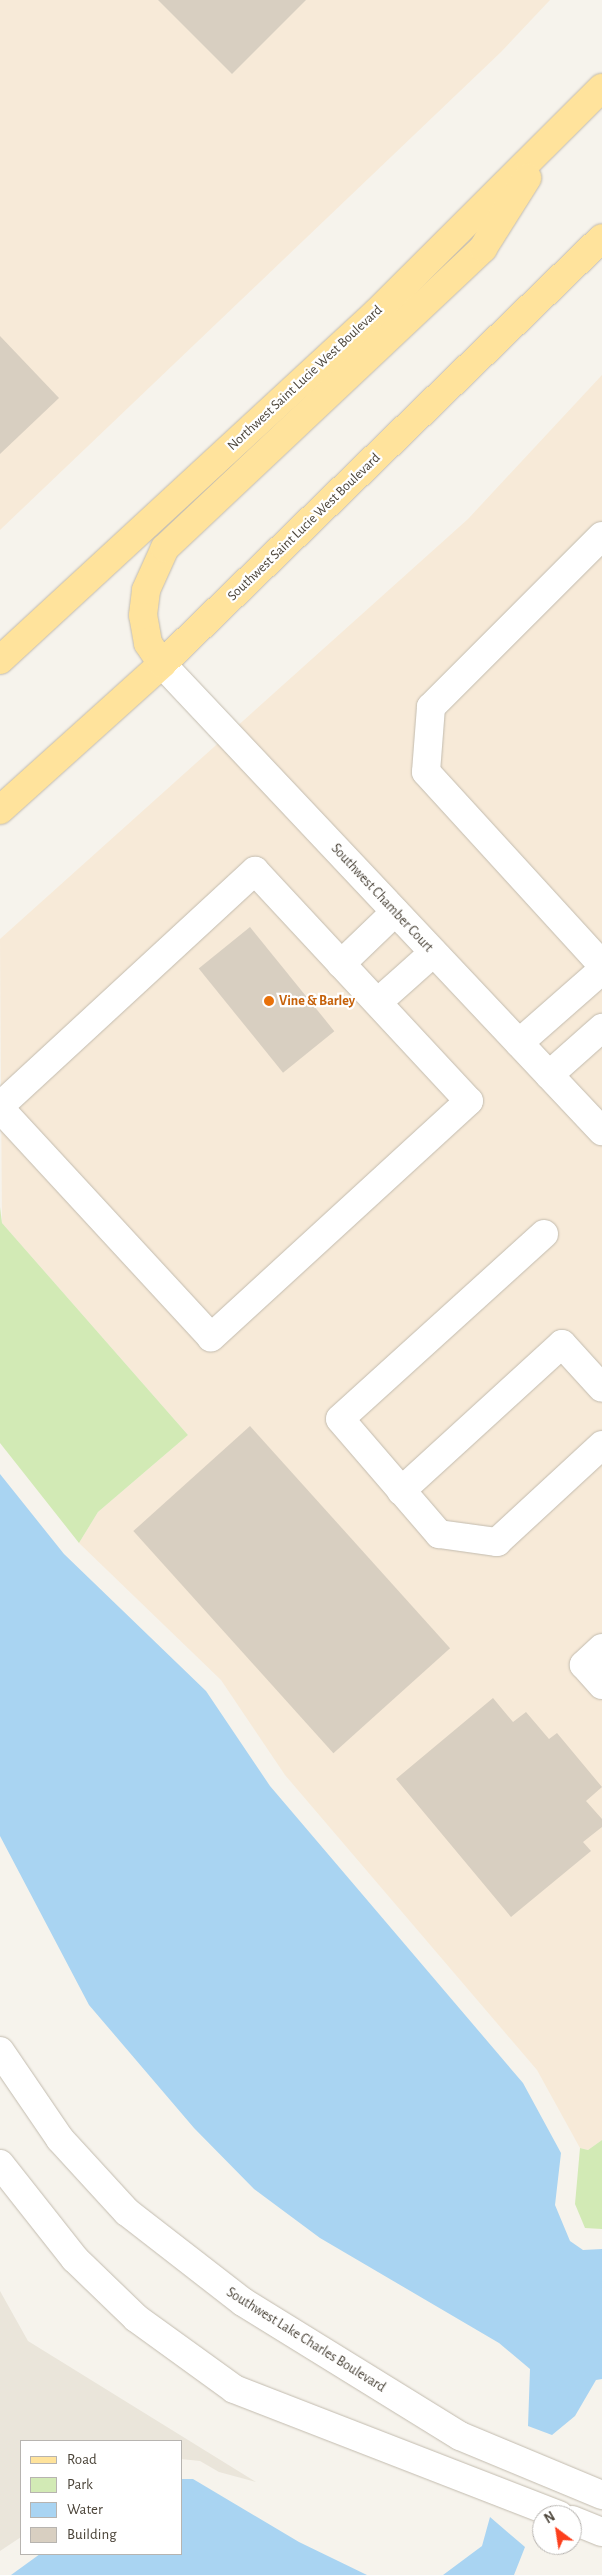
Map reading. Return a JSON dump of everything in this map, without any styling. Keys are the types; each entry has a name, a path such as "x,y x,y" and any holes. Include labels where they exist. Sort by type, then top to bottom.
{"main road":[{"name":"Northwest Saint Lucie West Boulevard","path":"0,660 376,313 602,88"},
{"path":"162,664 148,643 143,609 150,577 165,548 483,248 553,137"},
{"name":"Southwest Saint Lucie West Boulevard","path":"0,810 162,664 602,238"}],"street":[{"path":"602,536 431,706 426,772 602,965"},
{"name":"Southwest Chamber Court","path":"162,664 602,1131"},
{"path":"255,871 340,964 378,1002 469,1101 212,1338 0,1107 255,871"},
{"path":"340,964 395,912"},
{"path":"378,1002 434,953"},
{"path":"519,1043 602,970"},
{"path":"549,1075 602,1028"},
{"path":"544,1234 340,1419 439,1534 496,1542 602,1445"},
{"path":"401,1491 562,1344 602,1388"},
{"path":"602,1648 584,1665 602,1685"},
{"name":"Southwest Lake Charles Boulevard","path":"0,2051 60,2139 127,2212 243,2302 460,2436 602,2495"},
{"path":"0,2164 76,2259 136,2318 234,2389 533,2505"},
{"path":"582,2524 602,2532"}],"shaded area":[{"path":"0,0 550,0 501,52 0,530"},
{"path":"602,375 602,2140 588,2150 580,2148 537,2070 285,1775 221,1680 79,1543 98,1512 188,1435 2,1223 0,939 468,519"},
{"path":"0,2291 28,2341 256,2482 219,2472 200,2461 182,2459 182,2440 20,2440 20,2538 0,2551"}],"green space":[{"path":"0,1207 2,1223 188,1435 98,1512 79,1543 0,1443"},
{"path":"602,2140 602,2229 585,2228 575,2204 580,2148 588,2150"}],"water":[{"path":"0,1474 64,1554 206,1691 270,1786 523,2083 561,2153 555,2205 570,2241 583,2250 602,2249 602,2379 596,2380 575,2416 552,2435 528,2426 530,2369 499,2343 320,2238 254,2189 194,2128 89,2005 0,1836"},
{"path":"182,2479 193,2479 299,2542 367,2575 11,2575 39,2555 182,2555"},
{"path":"490,2517 525,2547 514,2575 443,2575 482,2546"}],"building":[{"path":"158,0 306,0 232,74"},
{"path":"0,336 59,398 0,454"},
{"name":"Vine & Barley","path":"250,927 334,1031 283,1073 199,969"},
{"path":"250,1426 450,1648 333,1753 133,1531"},
{"path":"493,1698 513,1722 526,1712 549,1739 557,1733 602,1787 586,1801 602,1819 602,1827 583,1842 591,1851 511,1917 396,1779"}],"place":[{"name":"Vine & Barley","path":"269,1001"}]}
